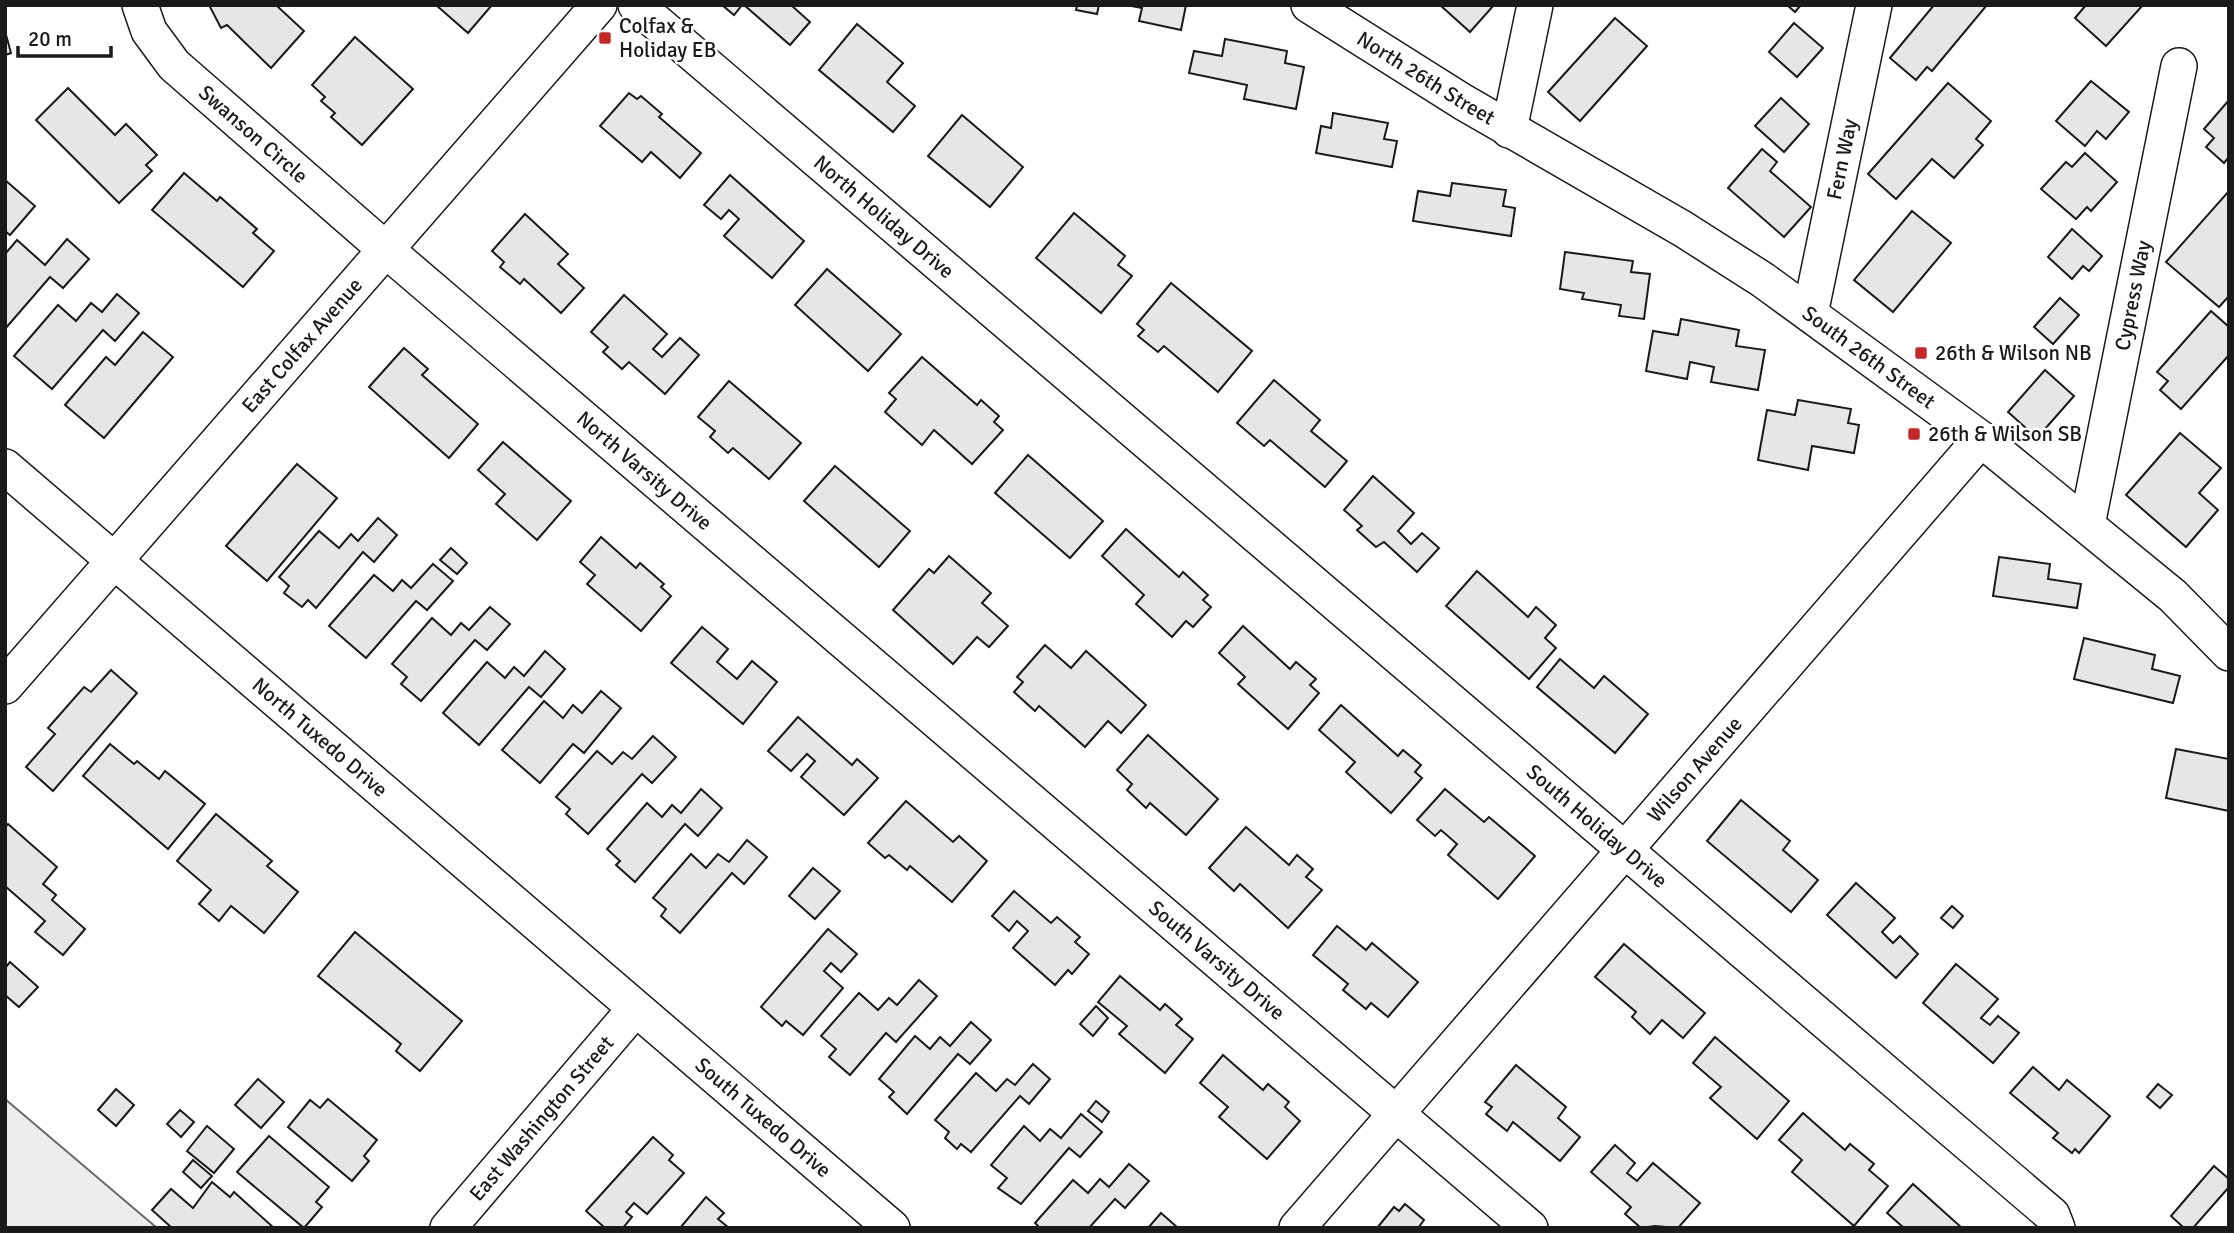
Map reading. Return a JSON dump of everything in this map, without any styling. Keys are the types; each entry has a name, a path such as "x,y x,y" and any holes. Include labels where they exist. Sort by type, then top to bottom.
{"street":[{"name":"Swanson Circle","path":"140,5 149,31 174,65 384,249"},
{"name":"East Colfax Avenue","path":"5,685 599,5"},
{"name":"North Holiday Drive","path":"636,5 1130,428"},
{"name":"North 26th Street","path":"1309,5 1509,130"},
{"path":"1509,130 1535,5"},
{"name":"Fern Way","path":"1810,314 1874,5"},
{"name":"Cypress Way","path":"2087,525 2179,66"},
{"name":"South 26th Street","path":"1509,130 1683,229 1763,279 1981,439 2172,597 2229,653"},
{"name":"North Varsity Drive","path":"384,249 903,693"},
{"name":"South Holiday Drive","path":"1130,428 2052,1215 2057,1228"},
{"name":"Wilson Avenue","path":"1297,1228 1981,439"},
{"name":"North Tuxedo Drive","path":"5,467 635,1009"},
{"name":"South Varsity Drive","path":"903,693 1530,1228"},
{"name":"East Washington Street","path":"448,1228 635,1009"},
{"name":"South Tuxedo Drive","path":"635,1009 892,1228"}],"shaded area":[{"path":"5,1099 157,1228 5,1228"}],"building":[{"path":"209,5 276,5 304,31 271,68 227,25 221,28"},
{"path":"436,5 492,5 468,33"},
{"path":"722,5 742,5 734,15"},
{"path":"744,5 791,5 810,22 790,45"},
{"path":"1077,5 1099,5 1097,14 1076,10"},
{"path":"1126,5 1186,5 1181,30 1139,21 1142,8"},
{"path":"1440,5 1494,5 1470,32"},
{"path":"1787,5 1801,5 1795,12"},
{"path":"1934,5 1987,5 1932,71 1927,67 1916,80 1890,58"},
{"path":"2086,5 2143,5 2106,46 2075,18"},
{"path":"1615,18 1647,46 1580,121 1548,92"},
{"path":"1794,23 1823,48 1797,77 1769,52"},
{"path":"857,24 903,63 887,82 915,106 893,132 819,70"},
{"path":"5,31 11,53 5,55"},
{"path":"355,37 413,89 362,145 331,117 335,113 321,101 325,97 312,85"},
{"path":"1225,39 1287,51 1285,63 1304,67 1296,109 1244,99 1247,85 1189,73 1194,51 1222,56"},
{"path":"2091,81 2129,112 2106,139 2097,131 2085,146 2056,121"},
{"path":"1948,83 1991,121 1976,139 1983,145 1954,178 1932,159 1896,199 1868,174"},
{"path":"68,88 115,135 126,124 157,155 146,165 152,171 119,203 36,120"},
{"path":"629,93 637,99 641,96 662,114 659,117 701,153 680,178 651,152 642,162 600,126"},
{"path":"1781,98 1809,124 1784,152 1755,126"},
{"path":"2229,100 2229,157 2224,163 2206,147 2214,138 2204,129"},
{"path":"1333,113 1388,123 1384,139 1397,141 1392,167 1316,153 1321,126 1331,128"},
{"path":"962,115 1023,167 990,207 928,156"},
{"path":"1762,149 1777,162 1770,171 1811,207 1784,237 1728,188"},
{"path":"2085,153 2117,182 2091,211 2087,207 2076,219 2041,189 2066,162 2072,167"},
{"path":"184,173 217,201 220,197 257,229 253,233 274,251 243,287 152,210"},
{"path":"730,175 804,241 772,278 724,236 739,219 729,210 721,219 704,205"},
{"path":"5,180 35,206 10,235 5,231"},
{"path":"1452,183 1506,190 1503,206 1515,208 1511,236 1413,221 1418,191 1450,196"},
{"path":"2228,192 2229,296 2219,307 2166,262"},
{"path":"1912,211 1951,243 1893,312 1854,280"},
{"path":"1074,213 1125,256 1118,265 1132,276 1101,313 1036,258"},
{"path":"525,214 568,254 558,264 584,288 561,313 524,279 520,284 500,267 504,262 492,251"},
{"path":"2072,229 2102,256 2089,271 2083,266 2072,279 2048,257"},
{"path":"67,239 89,259 63,288 50,277 5,329 5,254 17,240 45,265"},
{"path":"1565,252 1633,261 1631,272 1650,274 1644,319 1619,316 1621,305 1582,299 1584,293 1560,289"},
{"path":"827,269 901,334 868,371 795,305"},
{"path":"1171,283 1252,351 1218,392 1164,346 1158,352 1138,336 1144,330 1137,324"},
{"path":"117,294 139,313 115,341 103,330 52,389 14,356 58,305 76,321 91,303 102,312"},
{"path":"624,295 667,334 653,349 662,357 680,338 699,355 665,394 629,362 622,369 603,352 608,347 591,332"},
{"path":"2060,298 2079,315 2053,344 2034,327"},
{"path":"2211,311 2229,327 2229,355 2181,409 2160,390 2168,381 2157,372"},
{"path":"1681,319 1739,330 1736,346 1765,350 1758,390 1711,382 1714,367 1690,362 1687,379 1646,371 1653,331 1678,335"},
{"path":"143,332 173,357 104,438 65,405 106,357 115,365"},
{"path":"404,348 428,369 422,375 478,424 449,458 369,387"},
{"path":"922,357 977,405 981,400 999,416 994,422 1003,430 972,464 934,430 922,445 885,412 896,399 889,393"},
{"path":"2045,370 2074,396 2037,438 2008,412"},
{"path":"1274,380 1320,420 1311,431 1347,461 1325,487 1270,440 1264,446 1237,423"},
{"path":"729,381 801,443 769,479 733,448 728,453 710,437 715,431 698,417"},
{"path":"1798,400 1851,409 1848,423 1859,425 1854,453 1812,446 1808,470 1758,460 1767,410 1795,415"},
{"path":"2180,433 2221,468 2199,493 2218,510 2186,547 2126,495"},
{"path":"503,442 571,501 537,540 496,504 505,494 478,470"},
{"path":"1028,455 1103,521 1070,558 995,493"},
{"path":"297,464 337,498 267,581 226,546"},
{"path":"835,466 910,531 879,567 804,501"},
{"path":"1373,476 1414,513 1398,531 1411,544 1422,533 1439,548 1417,572 1384,542 1376,547 1357,530 1362,526 1344,510"},
{"path":"378,518 397,535 374,562 363,552 316,608 308,600 302,607 284,593 289,586 279,577 319,531 339,548 351,534 358,541"},
{"path":"1126,529 1179,577 1183,572 1208,595 1203,600 1211,607 1193,627 1186,621 1172,637 1136,604 1144,595 1102,556"},
{"path":"601,537 636,568 640,563 664,584 661,587 671,596 641,631 587,584 595,575 580,562"},
{"path":"451,548 467,563 457,574 440,560"},
{"path":"949,556 991,593 982,603 1008,626 989,647 977,637 953,664 893,610 929,569 934,573"},
{"path":"1999,557 2050,564 2048,579 2081,584 2077,608 1993,596"},
{"path":"433,564 453,581 427,610 416,601 366,658 329,626 374,575 393,591 402,580 411,588"},
{"path":"1477,571 1528,617 1536,607 1556,625 1545,638 1556,648 1529,679 1446,606"},
{"path":"490,607 510,624 487,650 475,640 421,701 401,684 407,677 392,664 432,618 451,635 461,623 469,630"},
{"path":"1243,626 1290,669 1296,662 1316,679 1310,685 1319,693 1288,729 1238,684 1245,677 1219,653"},
{"path":"702,627 728,649 717,662 737,679 752,661 777,682 743,724 671,663"},
{"path":"2084,638 2155,655 2152,669 2180,676 2173,703 2074,679"},
{"path":"1045,645 1071,668 1086,651 1146,705 1121,733 1108,721 1085,747 1039,706 1035,711 1014,692 1023,682 1017,677"},
{"path":"545,651 565,669 541,697 529,687 479,745 443,713 487,662 505,678 514,667 524,676"},
{"path":"1560,659 1594,688 1604,676 1648,714 1615,753 1537,687"},
{"path":"111,670 137,693 53,791 26,767 55,734 48,728 84,687 91,692"},
{"path":"601,691 621,708 584,753 573,744 540,783 502,750 544,701 563,718 573,705 582,713"},
{"path":"1341,705 1398,756 1403,750 1421,765 1415,772 1422,778 1391,813 1346,772 1355,762 1319,730"},
{"path":"798,717 852,765 857,759 878,778 844,815 801,777 815,761 807,754 791,771 768,751"},
{"path":"1148,735 1218,799 1186,835 1150,803 1146,808 1127,790 1132,784 1117,770"},
{"path":"653,736 676,757 652,783 642,774 588,834 566,814 570,809 556,797 597,751 612,764 623,752 632,759"},
{"path":"110,744 134,764 137,761 159,779 165,771 205,804 168,849 83,776"},
{"path":"2176,749 2229,759 2229,811 2166,798"},
{"path":"701,789 722,808 698,836 685,824 635,882 616,865 620,861 607,849 647,803 662,817 672,805 681,813"},
{"path":"1445,789 1484,822 1489,817 1535,856 1498,899 1448,855 1457,844 1441,830 1435,836 1417,820"},
{"path":"1741,800 1790,841 1783,850 1818,880 1791,912 1707,841"},
{"path":"906,801 953,842 959,836 987,861 952,902 910,866 907,870 889,855 885,858 868,843"},
{"path":"216,814 272,861 267,866 298,892 264,933 231,906 219,921 199,904 211,890 177,861"},
{"path":"8,824 57,867 43,884 56,895 52,900 85,929 63,955 35,932 45,921 5,886 5,827"},
{"path":"1246,827 1289,865 1297,855 1313,869 1306,877 1322,890 1288,928 1240,884 1234,891 1209,868"},
{"path":"747,840 767,857 744,884 732,873 680,933 661,916 666,909 653,898 691,854 706,868 718,854 729,862"},
{"path":"813,868 840,891 815,919 789,896"},
{"path":"1856,883 1895,918 1882,932 1893,943 1900,936 1918,954 1896,978 1827,915"},
{"path":"1014,891 1051,923 1057,917 1080,937 1075,942 1089,954 1072,974 1068,970 1055,985 1013,948 1028,931 1017,921 1009,931 992,916"},
{"path":"1952,906 1963,916 1953,928 1941,918"},
{"path":"1337,926 1366,950 1372,943 1418,982 1388,1017 1371,1003 1366,1009 1343,990 1348,984 1313,955"},
{"path":"828,929 857,954 841,972 831,963 824,971 843,988 803,1035 786,1021 782,1026 761,1007"},
{"path":"355,932 462,1021 420,1071 396,1051 401,1044 318,976"},
{"path":"1624,944 1705,1013 1683,1038 1662,1020 1650,1034 1632,1017 1636,1012 1595,977"},
{"path":"10,962 38,987 19,1007 5,995 5,968"},
{"path":"1956,964 1998,999 1981,1018 1990,1025 1998,1016 2019,1033 1993,1063 1923,1003"},
{"path":"1120,976 1160,1010 1165,1004 1182,1019 1176,1025 1193,1039 1165,1073 1119,1034 1127,1026 1098,1002"},
{"path":"919,980 937,996 896,1042 886,1033 850,1075 829,1057 836,1049 821,1036 859,993 878,1010 889,998 897,1005"},
{"path":"1096,1006 1108,1018 1093,1036 1080,1024"},
{"path":"971,1022 991,1040 970,1064 958,1054 907,1114 889,1097 894,1092 879,1079 915,1036 930,1049 940,1037 950,1046"},
{"path":"1715,1037 1789,1101 1757,1139 1710,1098 1721,1087 1693,1063"},
{"path":"1223,1055 1263,1090 1268,1084 1289,1102 1285,1107 1300,1121 1267,1159 1219,1117 1228,1107 1200,1083"},
{"path":"1033,1064 1050,1079 1029,1104 1020,1096 971,1152 961,1144 957,1149 945,1138 949,1132 935,1120 976,1073 996,1091 1007,1079 1015,1085"},
{"path":"1516,1065 1566,1107 1558,1118 1580,1137 1560,1161 1513,1122 1507,1131 1486,1114 1492,1107 1485,1102"},
{"path":"2033,1067 2059,1090 2067,1080 2110,1116 2079,1153 2075,1149 2072,1153 2053,1138 2058,1133 2010,1093"},
{"path":"258,1079 284,1102 261,1128 235,1105"},
{"path":"2158,1084 2172,1095 2160,1108 2147,1097"},
{"path":"116,1089 134,1105 116,1126 98,1110"},
{"path":"328,1099 377,1140 364,1156 369,1161 352,1181 288,1127 310,1100 320,1108"},
{"path":"1096,1101 1109,1112 1102,1122 1088,1111"},
{"path":"180,1110 194,1122 181,1137 167,1124"},
{"path":"1803,1113 1845,1150 1850,1144 1874,1164 1869,1170 1888,1186 1854,1226 1792,1172 1802,1160 1779,1140"},
{"path":"1081,1114 1102,1132 1080,1157 1069,1148 1021,1204 998,1188 1007,1178 991,1165 1024,1126 1040,1141 1050,1129 1061,1138"},
{"path":"207,1126 234,1149 214,1173 187,1151"},
{"path":"269,1136 329,1187 316,1202 322,1207 304,1228 237,1172"},
{"path":"653,1137 673,1155 669,1160 684,1173 647,1214 634,1203 626,1212 632,1217 623,1228 605,1228 586,1211"},
{"path":"1615,1145 1635,1163 1627,1173 1637,1181 1653,1163 1700,1203 1678,1228 1641,1228 1625,1214 1631,1207 1591,1172"},
{"path":"193,1160 212,1176 201,1188 183,1172"},
{"path":"1129,1164 1149,1181 1125,1208 1115,1199 1089,1228 1040,1228 1035,1223 1073,1180 1088,1193 1100,1179 1109,1187"},
{"path":"2214,1166 2229,1179 2229,1187 2193,1228 2184,1228 2171,1216"},
{"path":"212,1182 230,1197 234,1192 274,1228 172,1228 152,1210 171,1189 193,1208"},
{"path":"1913,1184 1962,1228 1904,1228 1887,1213"},
{"path":"706,1197 724,1213 718,1219 729,1228 680,1228"},
{"path":"1405,1204 1424,1220 1418,1228 1377,1228 1394,1207 1399,1211"},
{"path":"1161,1213 1178,1228 1148,1228"}],"place":[{"name":"Colfax & Holiday EB","path":"605,38"},
{"name":"26th & Wilson NB","path":"1921,353"},
{"name":"26th & Wilson SB","path":"1914,434"}]}
